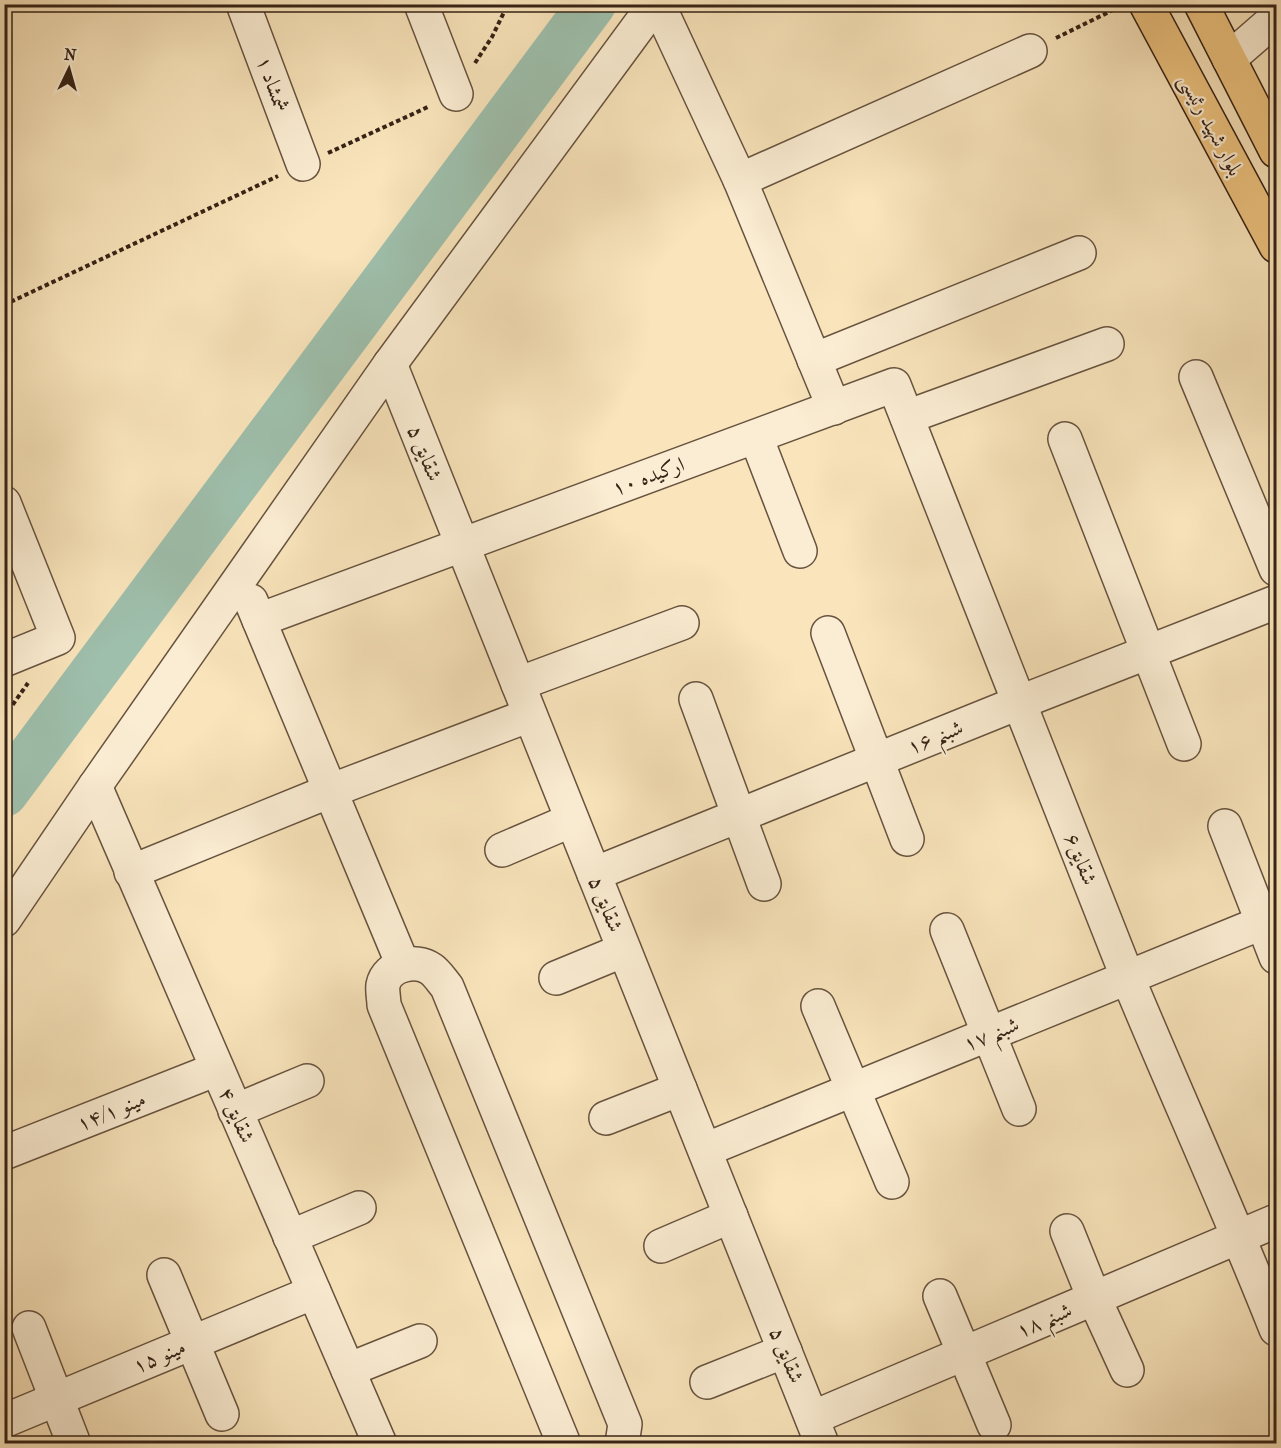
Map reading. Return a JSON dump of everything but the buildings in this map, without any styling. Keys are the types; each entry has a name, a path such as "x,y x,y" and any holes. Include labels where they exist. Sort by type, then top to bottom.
{"main road":[{"name":"بلوار شهید رئیسی","path":"1146,4 1276,246"},
{"path":"1201,4 1276,151"}],"street":[{"name":"شمشاد ۱","path":"243,4 303,164"},
{"path":"421,4 456,94"},
{"path":"4,920 94,786 390,364 657,4 740,180 834,408"},
{"path":"1229,59 1276,18"},
{"path":"740,180 1030,51"},
{"path":"814,360 1079,253"},
{"path":"907,417 1107,344"},
{"name":"شقایق ۵","path":"390,364 817,1431"},
{"path":"1196,377 1276,569"},
{"name":"شقایق۶","path":"894,386 1128,978 1276,1329"},
{"name":"ارکیده ۱۰","path":"259,620 894,386"},
{"path":"756,437 800,551"},
{"path":"1065,439 1184,744"},
{"path":"4,503 58,638 4,660"},
{"path":"241,577 403,965"},
{"name":"شبنم ۱۶","path":"594,874 1276,602"},
{"path":"518,684 682,623"},
{"path":"828,633 907,839"},
{"path":"696,699 764,884"},
{"path":"131,872 330,791 530,715"},
{"name":"شقایق ۴","path":"94,786 380,1443"},
{"path":"502,850 572,819"},
{"path":"1225,826 1270,919 1276,957"},
{"name":"شبنم ۱۷","path":"705,1150 1270,919"},
{"path":"947,930 1019,1109"},
{"path":"556,978 624,950"},
{"path":"564,1443 384,1005 383,984 391,972 403,965 415,963 430,968 447,987 625,1424 622,1443"},
{"path":"818,1006 892,1182"},
{"name":"مینو ۱۴/۱","path":"4,1153 217,1069"},
{"path":"235,1111 307,1081"},
{"path":"606,1118 680,1089"},
{"path":"290,1237 359,1208"},
{"path":"661,1246 731,1216"},
{"name":"شبنم ۱۸","path":"817,1431 963,1354 1276,1221"},
{"path":"1067,1231 1127,1370"},
{"path":"164,1275 222,1414"},
{"name":"مینو ۱۵","path":"4,1421 314,1292"},
{"path":"940,1296 994,1425"},
{"path":"29,1328 74,1443"},
{"path":"348,1370 420,1341"},
{"path":"707,1382 785,1351"}],"path":[{"path":"1030,51 1123,4"}],"waterway":[{"path":"4,793 592,4"}]}
